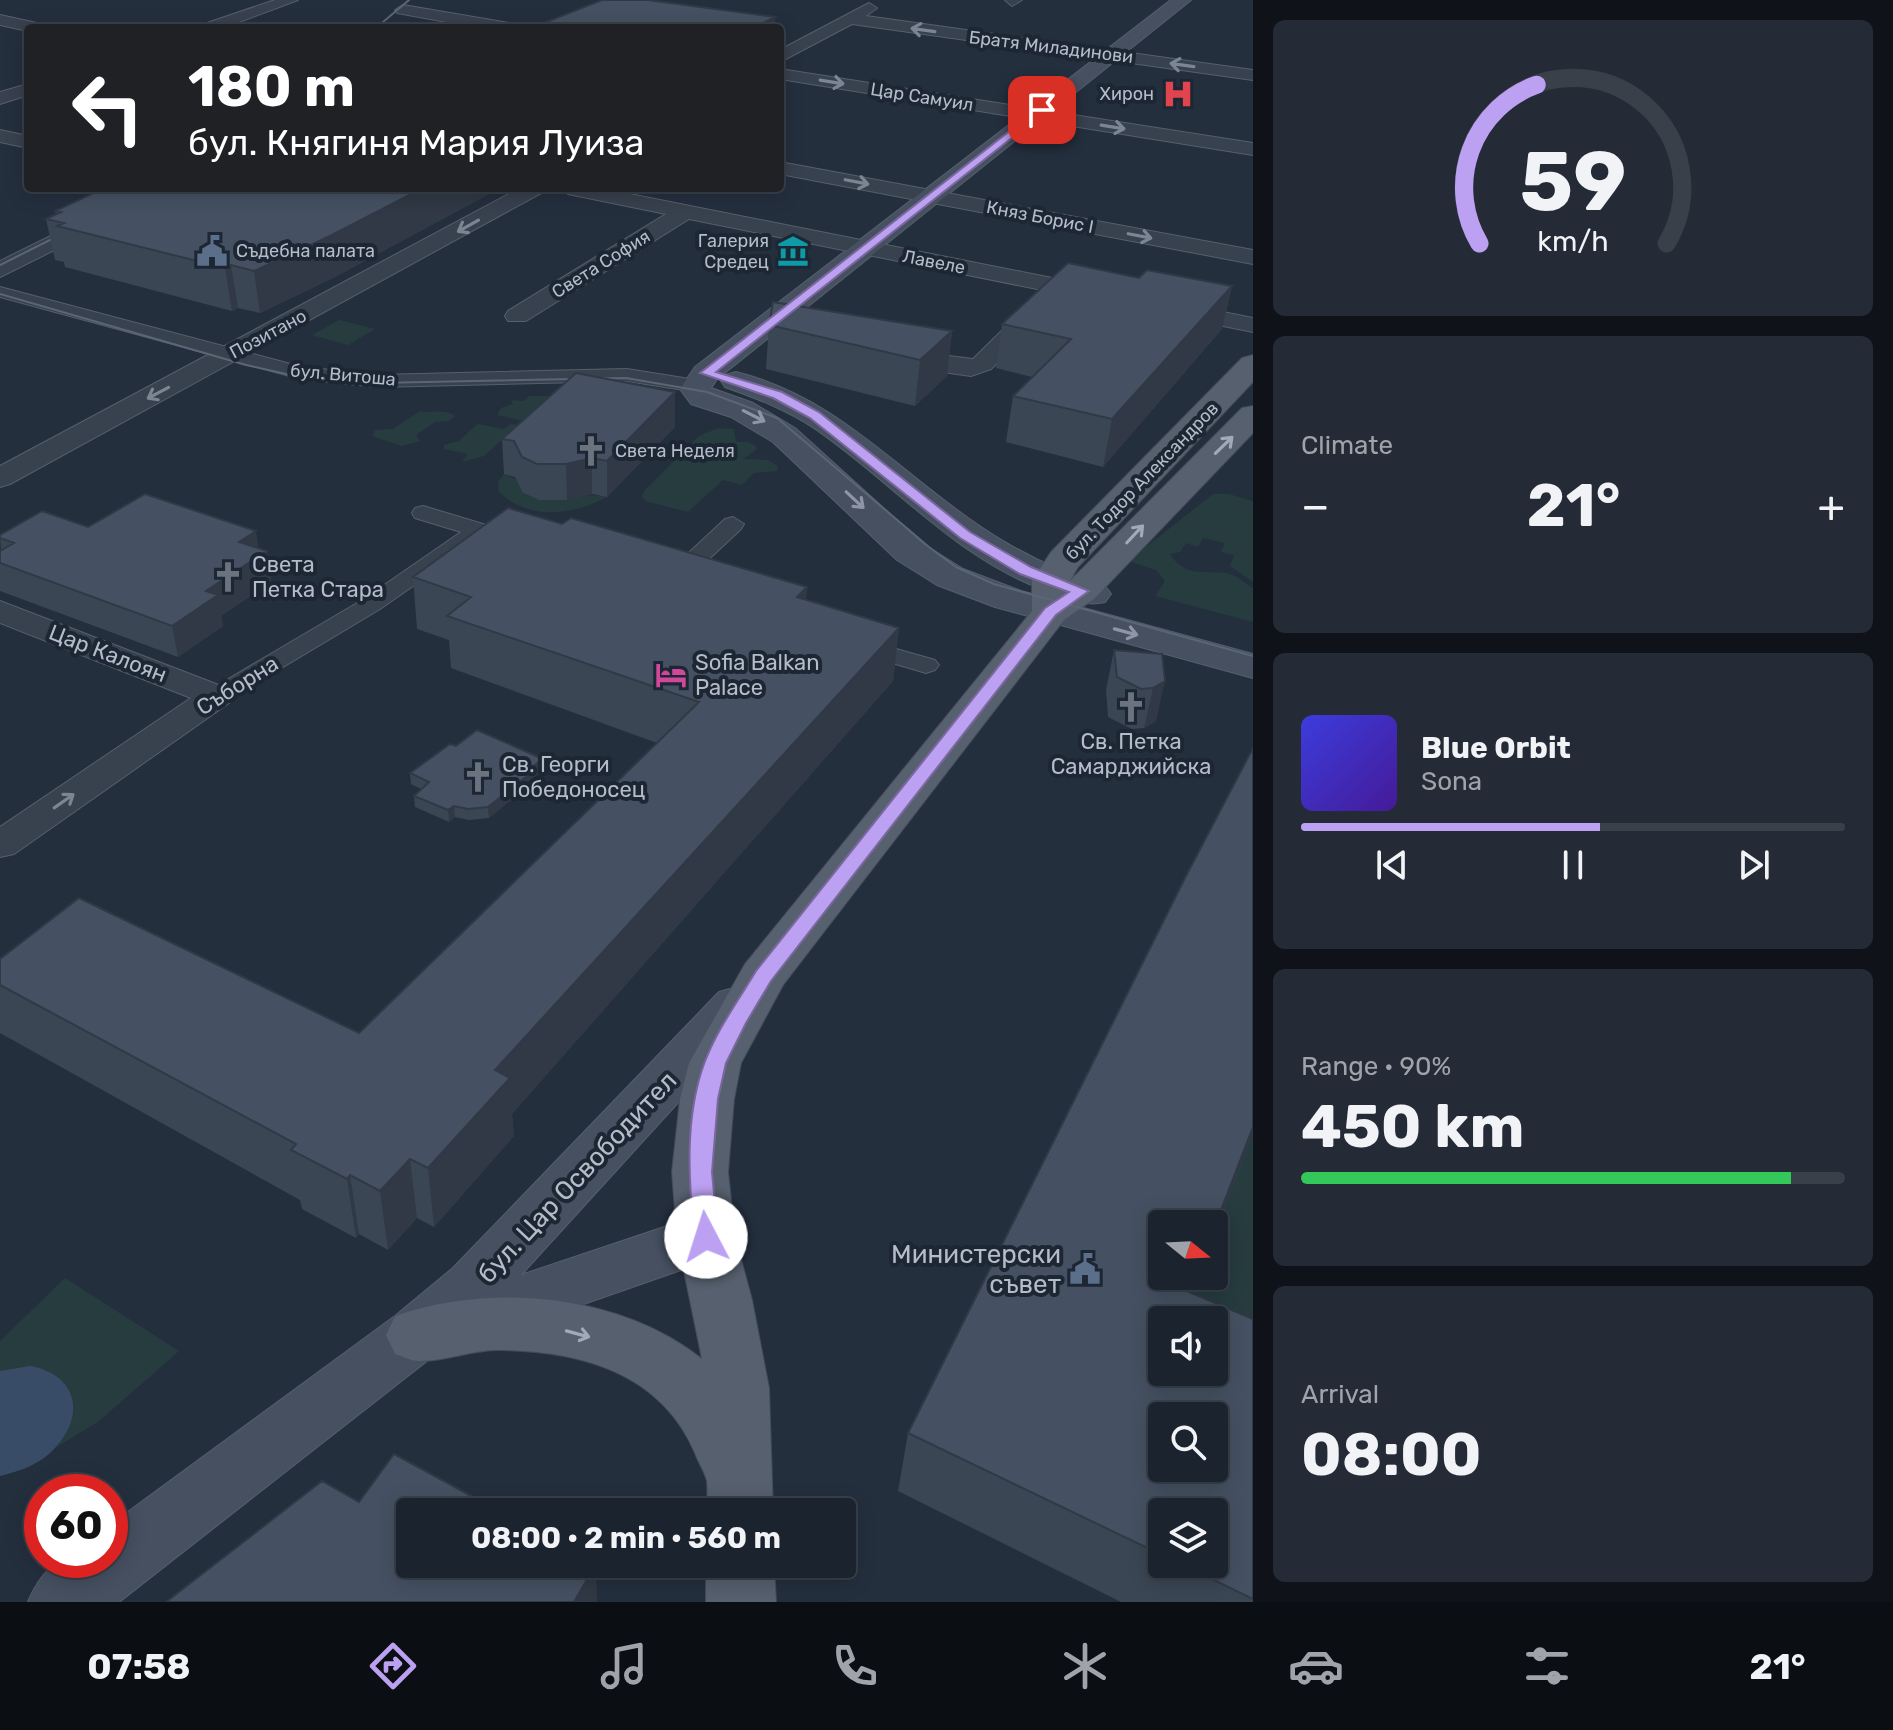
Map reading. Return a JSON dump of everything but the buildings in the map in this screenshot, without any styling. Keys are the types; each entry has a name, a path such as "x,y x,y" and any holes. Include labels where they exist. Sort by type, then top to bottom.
{"main road":[{"path":"1182,0 867,248 772,335 701,380 697,393 742,410 784,435 910,552 974,588 1061,595 1253,637"},
{"name":"бул. Тодор Александров","path":"1061,595 1064,560 1253,364"},
{"name":"бул. Тодор Александров","path":"1061,595 1253,415"},
{"path":"1061,595 1253,666"},
{"path":"740,1497 738,1388 722,1300 706,1237 700,1172 707,1099 715,1063 763,976 1061,595"},
{"name":"бул. Цар Освободител","path":"63,1602 417,1335 484,1276 650,1102 763,976"},
{"name":"бул. Цар Освободител","path":"417,1335 706,1237"},
{"path":"417,1335 494,1324 560,1329 628,1347 659,1364 687,1385 718,1432 740,1497"},
{"path":"740,1578 741,1602"}],"street":[{"path":"219,24 290,0"},
{"path":"788,46 885,0"},
{"path":"404,10 486,24"},
{"name":"Братя Миладинови","path":"849,19 1253,75"},
{"path":"0,20 24,24"},
{"path":"0,32 24,28"},
{"name":"Цар Самуил","path":"784,75 1253,149"},
{"path":"0,98 24,90"},
{"path":"0,136 24,141"},
{"name":"Княз Борис I","path":"784,169 1253,257"},
{"path":"0,270 156,192"},
{"name":"Позитано","path":"0,478 529,192"},
{"name":"Лавеле","path":"588,192 1118,298"},
{"name":"Света София","path":"517,316 685,212"},
{"path":"875,354 971,368 982,364 1061,287"},
{"name":"бул. Витоша","path":"0,292 227,356 301,373 378,381 627,375 701,380"},
{"path":"1146,304 1253,325"},
{"path":"423,513 542,549"},
{"path":"697,596 659,585 733,524"},
{"name":"Съборна","path":"0,845 217,696 372,604 479,530"},
{"name":"Цар Калоян","path":"0,611 217,696"},
{"path":"834,638 926,665"}],"green space":[{"path":"339,320 375,329 348,345 312,335"},
{"path":"529,396 554,396 524,421 497,415 501,408 513,404 511,400 524,401"},
{"path":"420,411 447,412 455,416 449,421 435,422 416,435 420,441 402,446 372,436 375,430 393,429"},
{"path":"477,424 504,429 511,424 519,425 484,456 462,462 468,454 444,449 444,445 459,441"},
{"path":"718,428 734,429 736,442 756,446 756,450 743,459 768,460 778,466 777,471 754,473 742,485 723,480 688,512 645,501 642,496 645,490 699,436"},
{"path":"504,474 521,481 523,493 534,498 607,497 566,511 523,508 499,492 498,482"},
{"path":"1213,494 1229,494 1253,501 1253,582 1230,566 1234,555 1221,552 1225,543 1203,538 1198,547 1186,543 1180,552 1170,554 1191,571 1230,574 1253,588 1253,622 1155,596 1165,581 1156,570 1128,561"},
{"path":"1253,1135 1253,1387 1228,1344 1228,1306 1187,1306 1194,1290 1228,1290 1228,1210 1224,1210"},
{"path":"65,1278 179,1351 98,1422 55,1448 68,1430 0,1371 0,1341"}],"water":[{"path":"30,1366 46,1370 67,1386 72,1397 71,1422 55,1448 37,1463 0,1476 0,1371"}],"tram line":[{"path":"381,24 409,0"},
{"path":"0,265 72,229"},
{"path":"0,294 246,365 295,376 377,383 626,378 707,392 777,418 956,567 994,584 1253,656"}],"place":[{"name":"Хирон","path":"1178,94"},
{"name":"Съдебна палата","path":"212,251"},
{"name":"Галерия Средец","path":"793,251"},
{"name":"Света Неделя","path":"591,451"},
{"name":"Света Петка Стара","path":"228,577"},
{"name":"Sofia Balkan Palace","path":"671,675"},
{"name":"Св. Петка Самарджийска","path":"1131,707"},
{"name":"Св. Георги Победоносец","path":"478,777"},
{"name":"Министерски съвет","path":"1085,1269"}],"route":[{"path":"706,1237 700,1172 707,1099 715,1063 736,1022 763,976 1051,612 1081,591 1025,571 965,535 815,415 777,395 706,373 1042,110"}]}
